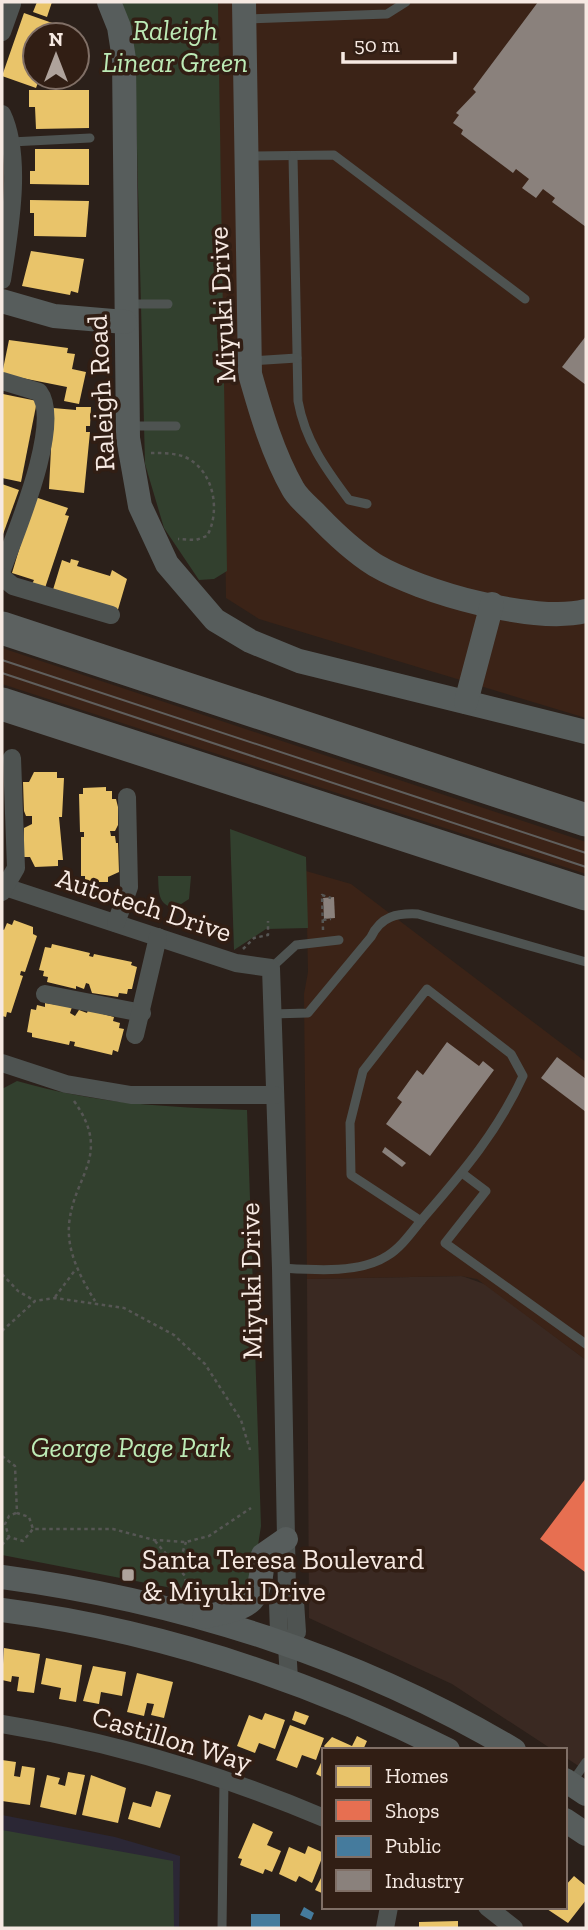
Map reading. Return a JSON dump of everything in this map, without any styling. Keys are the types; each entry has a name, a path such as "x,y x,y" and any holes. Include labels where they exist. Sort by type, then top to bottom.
{"highway":[{"path":"2,628 586,820"},
{"path":"2,704 586,894"}],"street":[{"path":"2,32 12,4"},
{"name":"Raleigh Road","path":"113,5 124,59 128,426 140,506 167,564 215,620 250,641 299,661 586,732"},
{"name":"Miyuki Drive","path":"244,10 250,374 264,422 294,491 337,536 376,565 420,585 535,613 573,614 586,611"},
{"path":"2,114 11,142 2,280"},
{"path":"2,301 54,316 125,313"},
{"path":"2,381 39,392 48,410 33,484 2,570"},
{"path":"2,577 13,586 111,615"},
{"path":"475,704 499,606"},
{"path":"2,888 16,868 12,758"},
{"path":"116,923 129,887 127,797"},
{"name":"Autotech Drive","path":"2,888 236,963 271,968"},
{"path":"135,1035 158,937"},
{"name":"Miyuki Drive","path":"271,968 281,1268 287,1593 278,1603 277,1616 279,1633 287,1645 289,1680"},
{"path":"45,994 142,1013"},
{"path":"2,1063 66,1084 131,1096 275,1095"},
{"path":"201,1618 244,1608 253,1602 260,1591 263,1555 286,1539"},
{"path":"2,1577 122,1598 201,1618 287,1645 419,1700 510,1748"},
{"path":"2,1610 127,1632 289,1680 369,1712 443,1748"},
{"name":"Castillon Way","path":"2,1724 135,1752 224,1780 322,1817"},
{"path":"567,1821 586,1835"},
{"path":"385,1928 389,1909"},
{"path":"489,1909 514,1928"}],"lane":[{"path":"244,10 387,14 406,2"},
{"path":"11,142 90,138"},
{"path":"246,156 334,155 525,299"},
{"path":"293,156 298,401 303,428 313,448 349,500 367,504"},
{"path":"125,313 168,304"},
{"path":"250,361 297,358"},
{"path":"128,426 176,426"},
{"path":"272,1014 308,1013 376,926 400,913 418,914 586,962"},
{"path":"271,968 296,945 339,940"},
{"path":"281,1268 356,1267 387,1257 421,1221 462,1173 505,1116 523,1076 512,1054 427,989 363,1071 349,1123 351,1175 421,1221"},
{"path":"462,1173 486,1191 445,1243 586,1344"},
{"path":"574,1786 586,1762"},
{"path":"222,1928 224,1780"}],"path":[{"path":"151,453 186,458 206,477 213,493 213,525 207,536 196,540 177,538"},
{"path":"323,941 322,895 331,898"},
{"path":"323,920 331,919"},
{"path":"239,955 250,941 268,935 268,921"},
{"path":"74,1101 89,1135 91,1160 74,1198 69,1226 76,1269 94,1301"},
{"path":"55,1298 76,1269"},
{"path":"2,1274 18,1291 35,1301"},
{"path":"2,1331 35,1301 55,1298 94,1301 124,1308 174,1335 205,1364 241,1420 250,1450"},
{"path":"2,1456 15,1466 17,1513"},
{"path":"33,1529 113,1529 154,1540 186,1542 209,1536 251,1508"},
{"path":"9,1537 5,1524 9,1516 17,1513 29,1517 33,1529"},
{"path":"9,1537 23,1541 33,1529"},
{"path":"2,1545 9,1537"},
{"path":"154,1540 185,1576"},
{"path":"186,1542 181,1557 187,1589"}],"shaded area":[{"path":"218,2 586,2 586,718 259,619 226,598"},
{"path":"2,648 586,842 586,874 2,684"},
{"path":"306,871 351,884 586,1062 586,1360 477,1279 461,1276 307,1279 304,994 308,972"},
{"path":"462,1276 487,1285 586,1360 586,1771 567,1758 567,1748 550,1748 452,1684 309,1618 307,1279"},
{"path":"2,1815 115,1837 180,1856 179,1928 2,1928"}],"green space":[{"name":"Raleigh Linear Green","path":"122,2 218,2 227,571 214,579 199,580 164,528 145,464 135,69"},
{"path":"230,829 306,857 308,928 266,929 234,950"},
{"path":"158,876 191,876 189,899 175,908 165,904 160,897"},
{"name":"George Page Park","path":"17,1081 103,1099 159,1106 247,1110 261,1526 249,1603 2,1555 2,1089"},
{"path":"2,1830 173,1861 174,1928 2,1928"}],"building: Homes":[{"path":"37,2 52,2 47,17 33,12"},
{"path":"24,13 47,21 21,21"},
{"path":"21,22 21,83 2,76"},
{"path":"29,91 89,91 89,128 36,129 35,107 29,107"},
{"path":"35,149 89,149 89,185 30,184 30,171 35,171"},
{"path":"30,200 89,201 86,237 34,236 34,213 30,213"},
{"path":"31,251 84,259 78,293 71,291 70,295 22,286"},
{"path":"9,340 68,348 67,353 75,354 72,369 86,372 79,404 64,401 67,387 2,374"},
{"path":"3,394 37,401 21,482 2,478"},
{"path":"76,407 91,407 90,426 86,426 86,432 90,432 84,493 49,489 53,408 76,410"},
{"path":"2,484 19,490 2,537"},
{"path":"35,497 68,508 65,515 69,516 45,588 32,584 34,580 12,573"},
{"path":"71,559 79,561 77,566 110,576 112,570 127,579 117,613 52,593 62,560 70,563"},
{"path":"34,772 57,772 57,778 64,778 62,817 59,817 63,860 58,860 58,866 35,867 30,857 23,857 24,828 32,824 32,816 26,816 24,811 23,782 29,782"},
{"path":"106,787 106,791 112,791 112,799 116,799 118,807 118,825 115,831 110,831 118,843 119,872 108,877 108,882 85,882 85,876 81,876 81,837 84,837 84,832 80,832 79,794 83,794 83,788"},
{"path":"14,920 33,927 33,934 37,936 25,972 21,971 20,975 23,976 11,1013 7,1012 6,1017 2,1016 2,929 4,930 7,923 12,925"},
{"path":"52,944 90,953 89,956 93,957 94,954 132,962 131,965 137,967 132,989 128,989 127,994 119,993 118,997 92,993 86,983 84,989 76,986 76,989 47,982 48,977 43,976 44,971 39,970 45,947 51,948"},
{"path":"45,1003 72,1007 70,1013 75,1016 79,1010 87,1013 88,1010 114,1017 113,1021 120,1023 119,1028 124,1029 118,1052 113,1050 112,1055 74,1046 75,1042 70,1041 69,1045 32,1037 32,1033 27,1032 31,1009 36,1010 37,1005 45,1007"},
{"path":"4,1648 40,1654 34,1693 17,1691 19,1677 12,1676 11,1682 2,1680"},
{"path":"46,1658 82,1665 76,1702 59,1699 61,1688 41,1684"},
{"path":"93,1666 126,1672 122,1696 101,1692 99,1704 83,1701"},
{"path":"137,1673 173,1682 164,1718 151,1715 154,1704 147,1703 144,1716 127,1712"},
{"path":"295,1711 309,1716 305,1725 292,1720"},
{"path":"265,1713 285,1720 275,1749 259,1743 255,1753 237,1746 249,1715 262,1720"},
{"path":"290,1725 324,1738 316,1760 302,1755 297,1768 276,1760"},
{"path":"357,1736 367,1741 364,1748 324,1746 332,1737 352,1746"},
{"path":"2,1760 16,1762 14,1776 20,1777 22,1766 35,1768 30,1805 2,1801"},
{"path":"322,1760 322,1777 316,1774"},
{"path":"68,1772 85,1775 76,1815 40,1807 47,1775 60,1778 58,1784 65,1786"},
{"path":"91,1775 126,1788 118,1823 82,1815"},
{"path":"156,1791 171,1795 160,1828 128,1819 133,1802 151,1807"},
{"path":"253,1823 273,1832 267,1845 281,1851 272,1872 265,1869 263,1874 240,1865 242,1859 238,1858"},
{"path":"308,1846 322,1852 312,1883 299,1876 296,1882 279,1874 289,1847 305,1854"},
{"path":"322,1876 322,1893 315,1890"},
{"path":"574,1876 586,1886 586,1900 568,1923 547,1909 567,1909 567,1884"},
{"path":"458,1921 458,1928 419,1928 419,1922"}],"building: Shops":[{"path":"586,1478 586,1570 585,1572 540,1539"}],"building: Public":[{"path":"304,1907 314,1913 311,1920 300,1915"},
{"path":"251,1914 280,1914 280,1928 251,1928"}],"building: Industry":[{"path":"538,2 586,2 586,227 552,202 555,198 543,189 536,198 522,188 529,179 516,169 513,173 461,134 463,130 453,123 459,115 456,113 476,92 473,89"},
{"path":"586,336 586,385 562,367"},
{"path":"334,897 335,918 324,919 323,898"},
{"path":"447,1042 479,1066 483,1061 494,1070 430,1156 386,1124 402,1102 397,1098 417,1070 423,1075"},
{"path":"557,1057 586,1079 586,1112 541,1078"},
{"path":"385,1147 406,1163 402,1167 382,1152"}],"tram line":[{"path":"2,660 586,853"},
{"path":"2,673 586,867"}],"place":[{"name":"Santa Teresa Boulevard & Miyuki Drive","path":"128,1575"}]}
